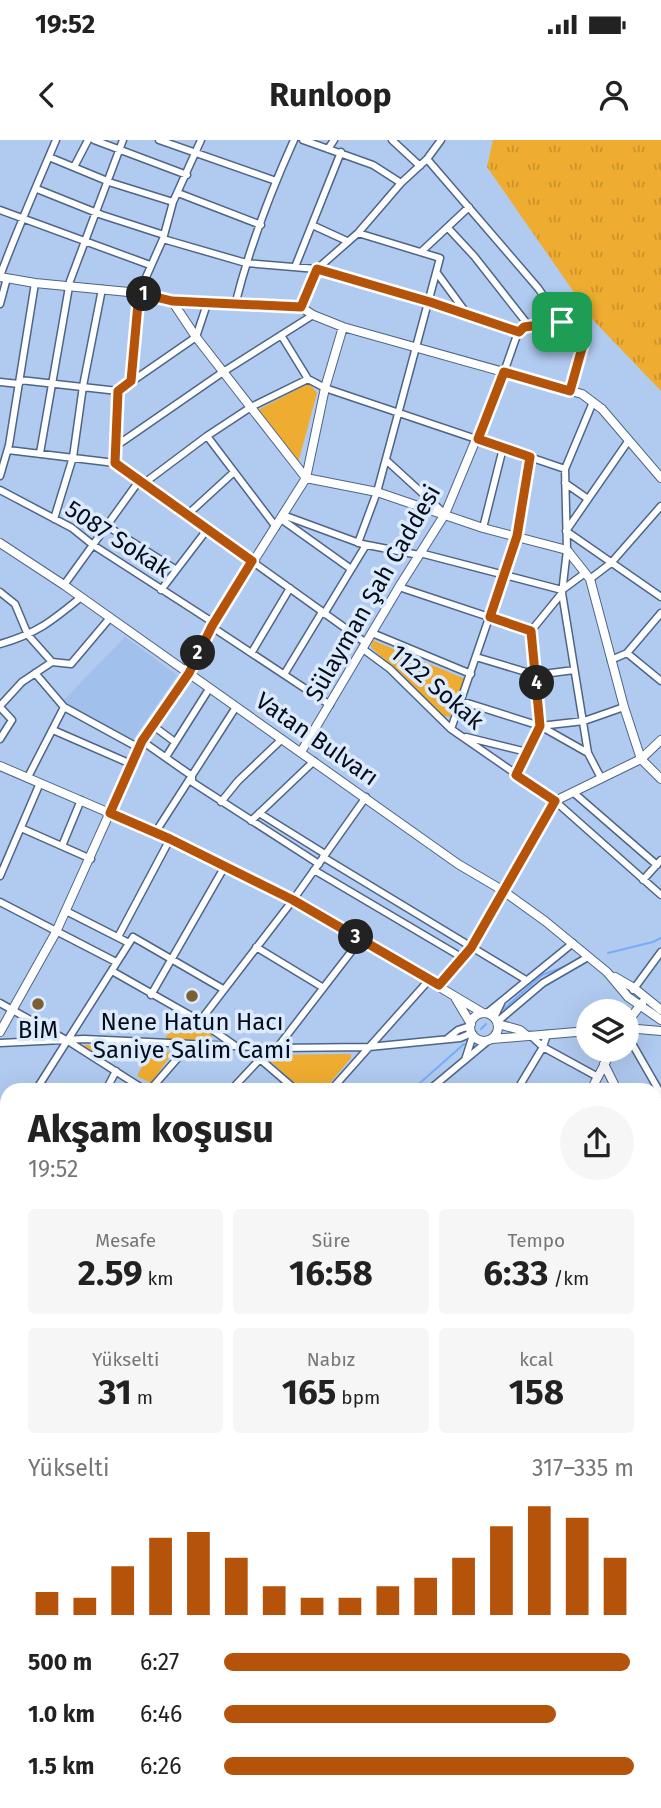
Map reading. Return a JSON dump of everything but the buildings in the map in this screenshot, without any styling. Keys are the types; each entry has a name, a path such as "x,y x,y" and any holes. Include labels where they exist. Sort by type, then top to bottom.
{"street":[{"path":"0,304 2,277 22,219 56,140"},
{"path":"74,167 88,140"},
{"path":"94,140 187,175"},
{"path":"40,453 70,281 123,140"},
{"path":"159,140 276,181"},
{"path":"131,381 139,293 163,237 173,202 201,140"},
{"path":"235,305 246,263 294,140"},
{"path":"303,140 373,165 401,183"},
{"path":"327,149 334,140"},
{"path":"392,140 420,166"},
{"path":"301,307 317,269 358,233 401,183 427,159 441,140"},
{"path":"295,267 341,152"},
{"path":"48,158 107,181 173,202"},
{"path":"427,159 538,288 574,338"},
{"path":"37,189 163,237 246,263 317,269 430,302 519,332"},
{"path":"178,193 261,225"},
{"path":"422,250 469,207"},
{"path":"0,210 150,265"},
{"path":"312,225 347,241"},
{"path":"448,228 474,256 528,326 564,339 584,341 570,391"},
{"path":"285,673 351,569 362,544 440,258 422,250 358,233"},
{"path":"437,273 468,315"},
{"path":"2,277 35,283 139,293 172,301 301,307 343,327 582,394 601,409 661,478"},
{"path":"0,476 8,448 35,283"},
{"path":"54,519 73,457 83,386 102,289"},
{"path":"172,301 196,337 306,478 377,492 483,528 568,550 588,576 624,708 641,759 661,779"},
{"path":"0,382 83,386 118,391 196,337 207,304"},
{"path":"116,446 223,372 313,315"},
{"path":"504,372 519,332 524,327 562,322"},
{"path":"0,1032 56,932 140,745 189,673 213,625 306,478 325,388 343,327"},
{"path":"281,335 308,379 325,388 565,469"},
{"name":"Sülayman Şah Caddesi","path":"301,752 399,587 446,514 504,372"},
{"path":"64,585 141,482 251,407 308,379"},
{"path":"1,443 8,448 115,463 118,391"},
{"path":"593,402 565,469 568,550 562,591 588,753 601,778"},
{"path":"207,436 234,472 280,521 351,569"},
{"path":"566,531 629,440"},
{"path":"483,528 503,447"},
{"path":"451,729 517,536 530,457"},
{"path":"386,460 446,514"},
{"name":"1122 Sokak","path":"115,463 323,613 390,669 451,729 555,801 661,895"},
{"path":"186,516 234,472"},
{"path":"565,483 588,499"},
{"name":"5087 Sokak","path":"0,490 72,528 93,545 331,705"},
{"path":"516,775 540,726 531,631 562,591 611,563 661,506"},
{"path":"280,521 362,544 504,573 562,591"},
{"path":"107,526 175,569"},
{"path":"161,590 206,531"},
{"path":"566,531 661,597"},
{"name":"Vatan Bulvarı","path":"0,543 64,585 458,863 502,890 607,972 634,988 661,1020"},
{"path":"399,587 531,631"},
{"path":"252,652 290,588"},
{"path":"0,592 15,604 28,635 52,662"},
{"path":"0,644 28,635 49,623 80,598"},
{"path":"611,660 627,653 661,613"},
{"path":"0,739 12,720 0,707 22,682 52,662 71,664 109,619"},
{"path":"372,633 471,674"},
{"path":"627,653 661,681"},
{"path":"477,657 536,675 574,670"},
{"path":"35,673 64,707 166,757 192,776"},
{"path":"166,757 209,689"},
{"path":"461,701 540,726 588,753"},
{"path":"155,833 236,706"},
{"path":"28,777 64,707"},
{"path":"540,726 584,721 624,708"},
{"path":"152,725 175,742"},
{"path":"53,730 131,764"},
{"path":"461,736 527,752"},
{"path":"222,802 238,781 282,739"},
{"path":"439,985 471,948 555,801 641,759 661,740"},
{"path":"251,821 314,761"},
{"path":"1,768 28,777 170,839 293,900 439,985 454,997 520,1030 543,1047 598,1077"},
{"path":"192,776 192,782 316,867 463,958"},
{"path":"0,877 40,783"},
{"path":"574,793 659,863 643,880"},
{"path":"201,1021 293,900 366,797"},
{"path":"62,846 80,800"},
{"path":"259,813 526,980"},
{"path":"21,828 90,859"},
{"path":"118,937 170,839"},
{"path":"151,995 225,866"},
{"path":"0,902 116,962"},
{"path":"66,911 172,960 223,989"},
{"path":"277,1048 360,939"},
{"path":"41,1083 131,940"},
{"path":"437,1083 497,1033 492,1018 502,1001 573,943"},
{"path":"256,947 322,987"},
{"path":"628,997 661,952"},
{"path":"465,1060 476,1015 492,1018 543,983 588,957"},
{"path":"112,971 201,1021 236,1046"},
{"name":"Vatan Bulvarı","path":"607,972 628,997 661,1010"},
{"path":"337,1083 429,980"},
{"path":"454,997 471,1029 482,1041 576,1032"},
{"path":"639,1008 643,1001"},
{"path":"0,1003 68,1041 130,1083"},
{"path":"0,1043 84,1040 259,1048 369,1047 448,1038 458,1030 471,1029"},
{"path":"639,1030 661,1031"},
{"path":"521,1083 543,1047 547,1034"},
{"path":"156,1083 189,1045"},
{"path":"259,1048 260,1059 288,1083"},
{"path":"639,1053 656,1083"},
{"path":"238,1083 260,1059"},
{"path":"595,1083 606,1062"},
{"path":"604,1065 613,1083"},
{"path":"110,1083 116,1072"}],"shaded area":[{"path":"125,637 177,675 132,741 68,706 64,700"}],"green space":[{"path":"493,140 661,140 661,391 594,321 487,167"},
{"path":"309,383 317,393 298,463 258,410"},
{"path":"372,640 465,679 450,717 444,716 371,647"},
{"path":"180,1014 213,1034 211,1040 165,1039"},
{"path":"84,1045 117,1047 115,1062 85,1048"},
{"path":"151,1050 171,1052 171,1055 151,1083 137,1076"},
{"path":"351,1054 351,1058 330,1083 294,1083 266,1057"}],"waterway":[{"path":"608,953 661,938"},
{"path":"504,1009 542,975 566,966"},
{"path":"481,1029 486,1024"},
{"path":"420,1083 464,1044"}],"place":[{"name":"Nene Hatun Hacı Saniye Salim Cami","path":"192,996"},
{"name":"BİM","path":"38,1004"}],"route":[{"path":"317,269 430,302 519,332 524,327 562,322 574,338 584,341 570,391 504,372 478,439 530,457 517,536 490,617 531,631 540,726 516,775 555,801 471,948 439,985 293,900 170,839 110,813 142,741 189,673 212,626 252,561 206,531 115,463 118,391 131,381 139,293 172,301 301,307 317,269"}]}
